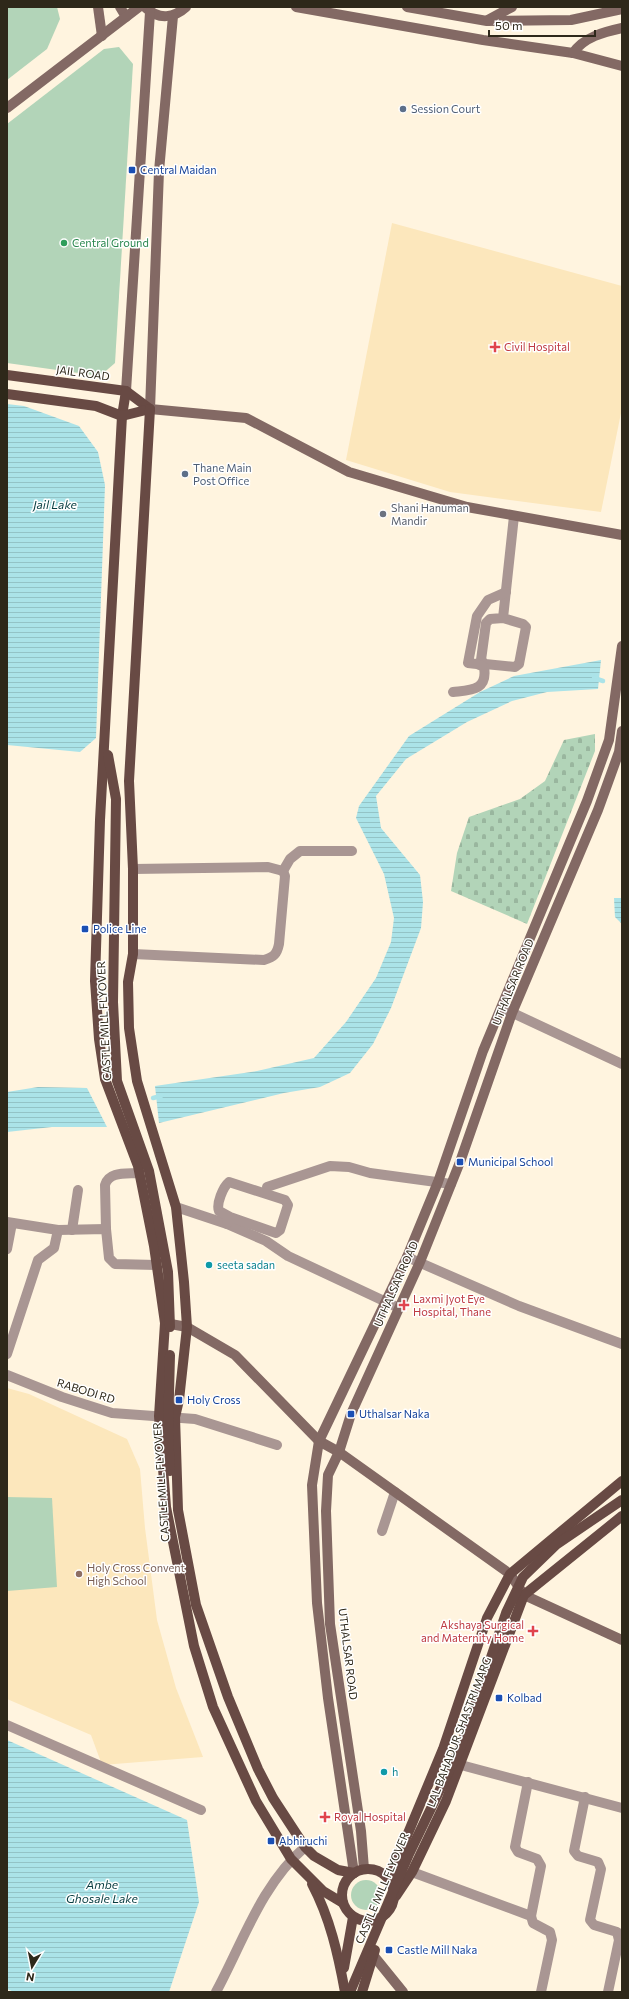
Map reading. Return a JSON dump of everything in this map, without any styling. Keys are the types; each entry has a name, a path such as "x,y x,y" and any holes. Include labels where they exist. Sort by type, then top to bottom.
{"main road":[{"name":"JAIL ROAD","path":"7,375 126,391 150,409"},
{"path":"126,391 122,416 100,820 95,981 99,1039 105,1079 138,1166 165,1324 159,1416 166,1506 194,1646 214,1707 256,1801 291,1859 323,1891 343,1903 353,1917 368,1922 384,1917"},
{"path":"7,394 96,406 122,416 150,409 129,781 133,870 133,954 128,982 129,1028 137,1081 176,1207 187,1327 179,1400 175,1417 178,1510 196,1605 228,1697 258,1769 273,1798 305,1847 314,1856 338,1870 354,1873"},
{"name":"CASTLE MILL FLYOVER","path":"106,719 108,757 116,799 112,943 113,1002 118,1081 149,1171 168,1272 171,1307 168,1432 176,1543 206,1669 226,1726 266,1808 301,1862 323,1906 338,1953 345,1992"},
{"name":"LAL BAHADUR SHASTRI MARG","path":"389,1879 443,1749 487,1618 510,1574 622,1482"},
{"name":"CASTLE MILL FLYOVER","path":"350,1992 409,1854 461,1746 506,1612 523,1577 557,1544 622,1500"},
{"path":"524,1595 622,1516"},
{"name":"LAL BAHADUR SHASTRI MARG","path":"394,1899 412,1872 446,1801 461,1765 524,1595"},
{"path":"343,1903 342,1895 344,1886 348,1879 354,1873 364,1869 377,1871 389,1879 392,1885 394,1899 392,1906 384,1917 362,1992"},
{"path":"341,1992 347,1942 353,1917"}],"street":[{"path":"98,7 102,36"},
{"path":"120,7 126,17"},
{"path":"7,108 139,7"},
{"path":"126,391 147,10 161,16 173,16 186,7"},
{"path":"296,7 483,40 573,53 622,66"},
{"path":"407,7 487,21 571,20 622,9"},
{"path":"487,21 512,7"},
{"path":"173,16 158,171 150,409 246,418 349,472 467,507 622,535"},
{"path":"573,53 578,46 588,39 622,28"},
{"path":"503,618 514,516"},
{"path":"453,692 474,690 481,685 484,679 484,667 477,664 465,664 477,616 488,600 506,592"},
{"path":"503,618 523,624 526,627 519,664 515,667 485,664 481,660 486,623 490,619 503,618"},
{"path":"354,1873 328,1698 317,1603 312,1485 318,1441 384,1301 407,1257 438,1182 479,1064 587,801 606,745 622,646"},
{"path":"610,726 622,730"},
{"name":"UTHALSAR ROAD","path":"364,1869 361,1831 330,1624 327,1497 328,1475 339,1452 351,1414 420,1262 440,1212 512,1013 598,810 620,750 622,730"},
{"path":"606,745 620,750"},
{"path":"133,954 264,960 272,958 277,954 280,944 285,876 283,871 290,859 300,850 352,850"},
{"path":"133,870 268,867 283,871"},
{"path":"543,908 554,913"},
{"path":"523,959 533,963"},
{"path":"502,1008 622,1064"},
{"path":"479,1064 492,1069"},
{"path":"267,1187 330,1166 349,1167 370,1173 451,1184"},
{"path":"139,1173 112,1176 107,1179 106,1229 109,1258 115,1264 156,1265"},
{"path":"176,1207 228,1220 270,1230 276,1233 280,1230 288,1205 285,1200 229,1182 225,1185 218,1207 219,1211 228,1220 266,1241 288,1256 399,1308"},
{"path":"72,1230 78,1190"},
{"path":"427,1207 440,1212"},
{"path":"7,1248 10,1222 58,1230 106,1229"},
{"path":"7,1354 38,1260 54,1248 58,1230"},
{"path":"266,1241 270,1230"},
{"path":"407,1257 519,1306 622,1344"},
{"path":"165,1324 187,1327 235,1354 318,1441 339,1452 510,1574 524,1595 622,1640"},
{"name":"RABODI RD","path":"7,1375 62,1397 112,1413 195,1419 277,1445"},
{"path":"382,1531 395,1492"},
{"path":"312,1497 327,1497"},
{"path":"328,1698 341,1697"},
{"path":"7,1725 201,1810"},
{"path":"461,1765 622,1808"},
{"path":"528,1782 515,1847 518,1852 537,1859 541,1866 531,1916 533,1923 550,1932 552,1940 541,1992"},
{"path":"584,1797 574,1851 578,1856 598,1862 601,1869 590,1920 594,1925 617,1932 619,1940 608,1992"},
{"path":"216,1992 259,1904 291,1859 305,1847"},
{"path":"412,1872 531,1916"},
{"path":"374,1955 403,1992"}],"shaded area":[{"name":"Civil Hospital","path":"392,223 622,286 622,408 601,512 450,492 346,460"},
{"name":"Holy Cross Convent High School","path":"7,1388 29,1394 127,1439 140,1469 145,1528 157,1620 176,1688 203,1757 102,1765 91,1735 7,1699"}],"green space":[{"path":"7,7 57,7 60,19 47,49 7,80"},
{"name":"Central Ground","path":"119,47 133,64 115,363 100,376 7,363 7,124 104,49"},
{"path":"595,734 595,751 527,924 451,891 457,853 469,817 520,799 545,781 564,740"},
{"path":"7,1497 52,1498 57,1587 7,1591"},
{"path":"366,1880 377,1884 381,1895 377,1906 366,1910 355,1906 351,1895 355,1884"}],"water":[{"name":"Jail Lake","path":"7,404 24,406 79,426 98,452 105,485 96,738 80,752 7,745"},
{"path":"601,660 598,689 547,692 512,701 467,722 406,759 376,796 381,828 420,875 423,902 421,928 391,1008 373,1044 350,1073 320,1087 284,1093 159,1123 155,1086 257,1071 314,1058 346,1022 376,978 391,942 394,918 384,874 356,818 359,806 409,736 480,692 514,676"},
{"path":"614,898 622,898 622,924 615,917"},
{"path":"38,1087 87,1088 107,1127 52,1127 7,1132 7,1092"},
{"name":"Ambe Ghosale Lake","path":"7,1740 187,1820 199,1902 169,1992 14,1992 7,1989"}],"waterway":[{"path":"594,678 603,681"},
{"path":"153,1098 161,1096"}],"place":[{"name":"Session Court","path":"403,109"},
{"name":"Central Maidan","path":"132,170"},
{"name":"Central Ground","path":"64,243"},
{"name":"Civil Hospital","path":"495,347"},
{"name":"Thane Main Post Office","path":"185,474"},
{"name":"Shani Hanuman Mandir","path":"383,514"},
{"name":"Police Line","path":"85,929"},
{"name":"Municipal School","path":"460,1162"},
{"name":"seeta sadan","path":"209,1265"},
{"name":"Laxmi Jyot Eye Hospital, Thane","path":"404,1305"},
{"name":"Holy Cross","path":"179,1400"},
{"name":"Uthalsar Naka","path":"351,1414"},
{"name":"Holy Cross Convent High School","path":"79,1574"},
{"name":"Akshaya Surgical and Maternity Home","path":"533,1631"},
{"name":"Kolbad","path":"499,1698"},
{"name":"h","path":"384,1772"},
{"name":"Royal Hospital","path":"325,1817"},
{"name":"Abhiruchi","path":"271,1841"},
{"name":"Castle Mill Naka","path":"389,1950"}]}
